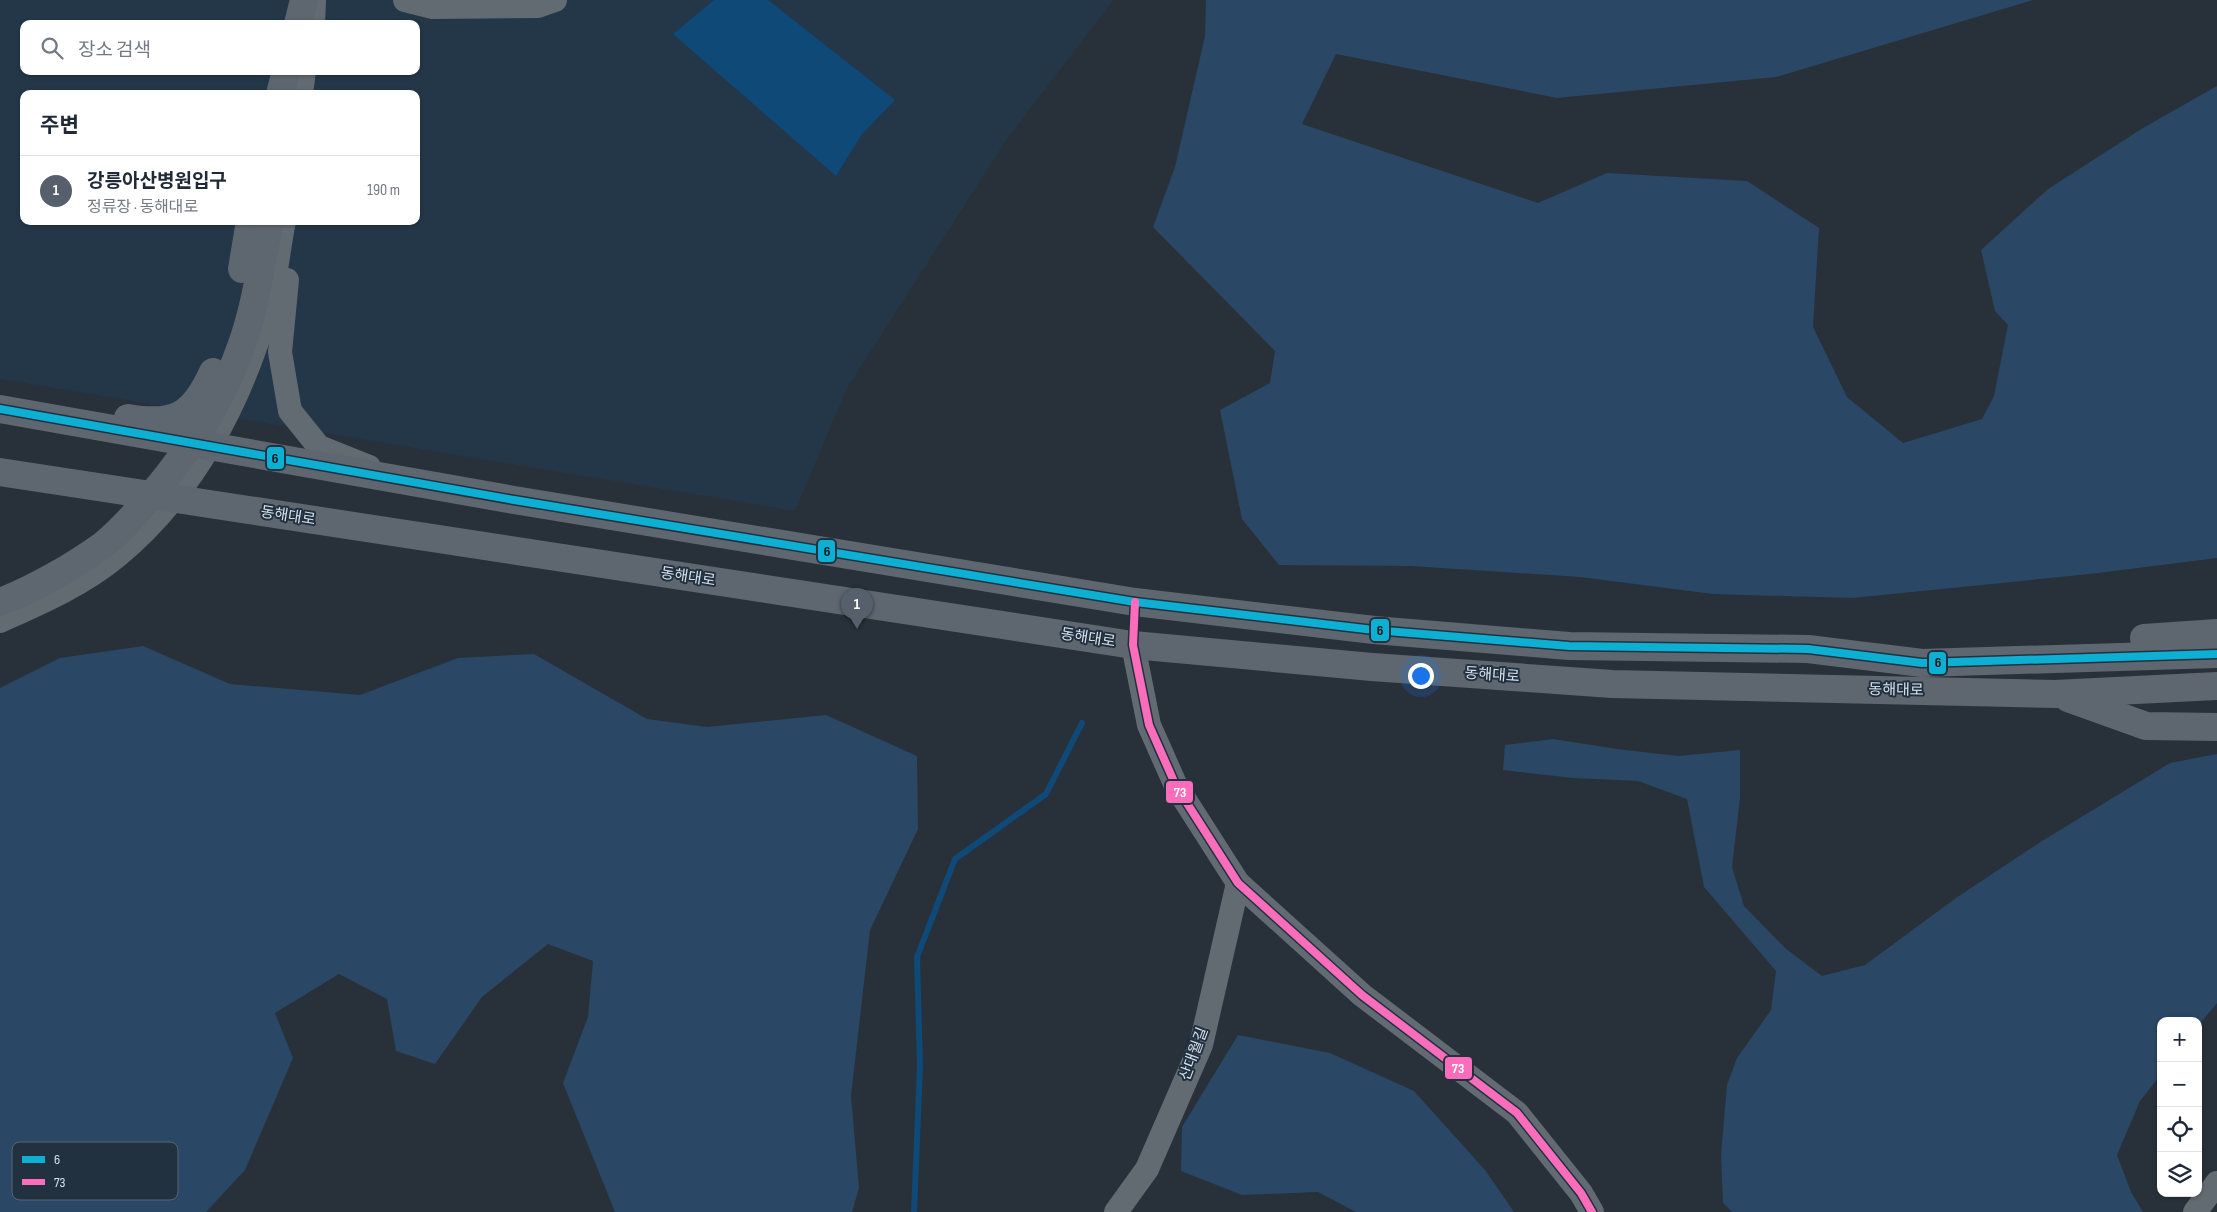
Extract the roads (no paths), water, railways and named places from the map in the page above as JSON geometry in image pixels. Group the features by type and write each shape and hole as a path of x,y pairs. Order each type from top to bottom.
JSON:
{"highway":[{"path":"300,20 304,0"},
{"path":"281,90 285,75"},
{"path":"291,90 292,75"},
{"path":"0,402 148,421 180,417 204,393 232,331 249,225"},
{"path":"0,602 58,572 109,551 231,390 269,225"},
{"name":"동해대로","path":"0,409 514,500 1135,602 1374,630 1570,646 1808,649 1922,663 2217,654"},
{"name":"동해대로","path":"0,472 1133,645 1362,666 1612,684 2055,694 2217,686"},
{"path":"1133,645 1135,602"},
{"path":"1808,649 1989,648 2217,632"},
{"path":"2055,694 2146,726 2217,727"}],"street":[{"path":"312,20 314,0"},
{"path":"405,0 433,7 538,6 555,0"},
{"path":"302,90 303,75"},
{"path":"312,75 312,90"},
{"path":"231,390 268,307 283,225"},
{"path":"296,225 288,268 280,352 290,411 319,447 363,466 514,500"},
{"path":"0,621 56,596 109,551"},
{"path":"1133,645 1148,725 1176,786 1238,883 1362,995 1517,1113 1581,1193 1592,1212"},
{"name":"산대월길","path":"1116,1212 1147,1169 1201,1045 1238,883"},
{"path":"2195,1212 2217,1183"}],"waterway":[{"path":"914,1212 920,1066 917,957 955,859 1046,794 1082,723"}],"place":[{"name":"강릉아산병원입구","path":"857,629"}]}
